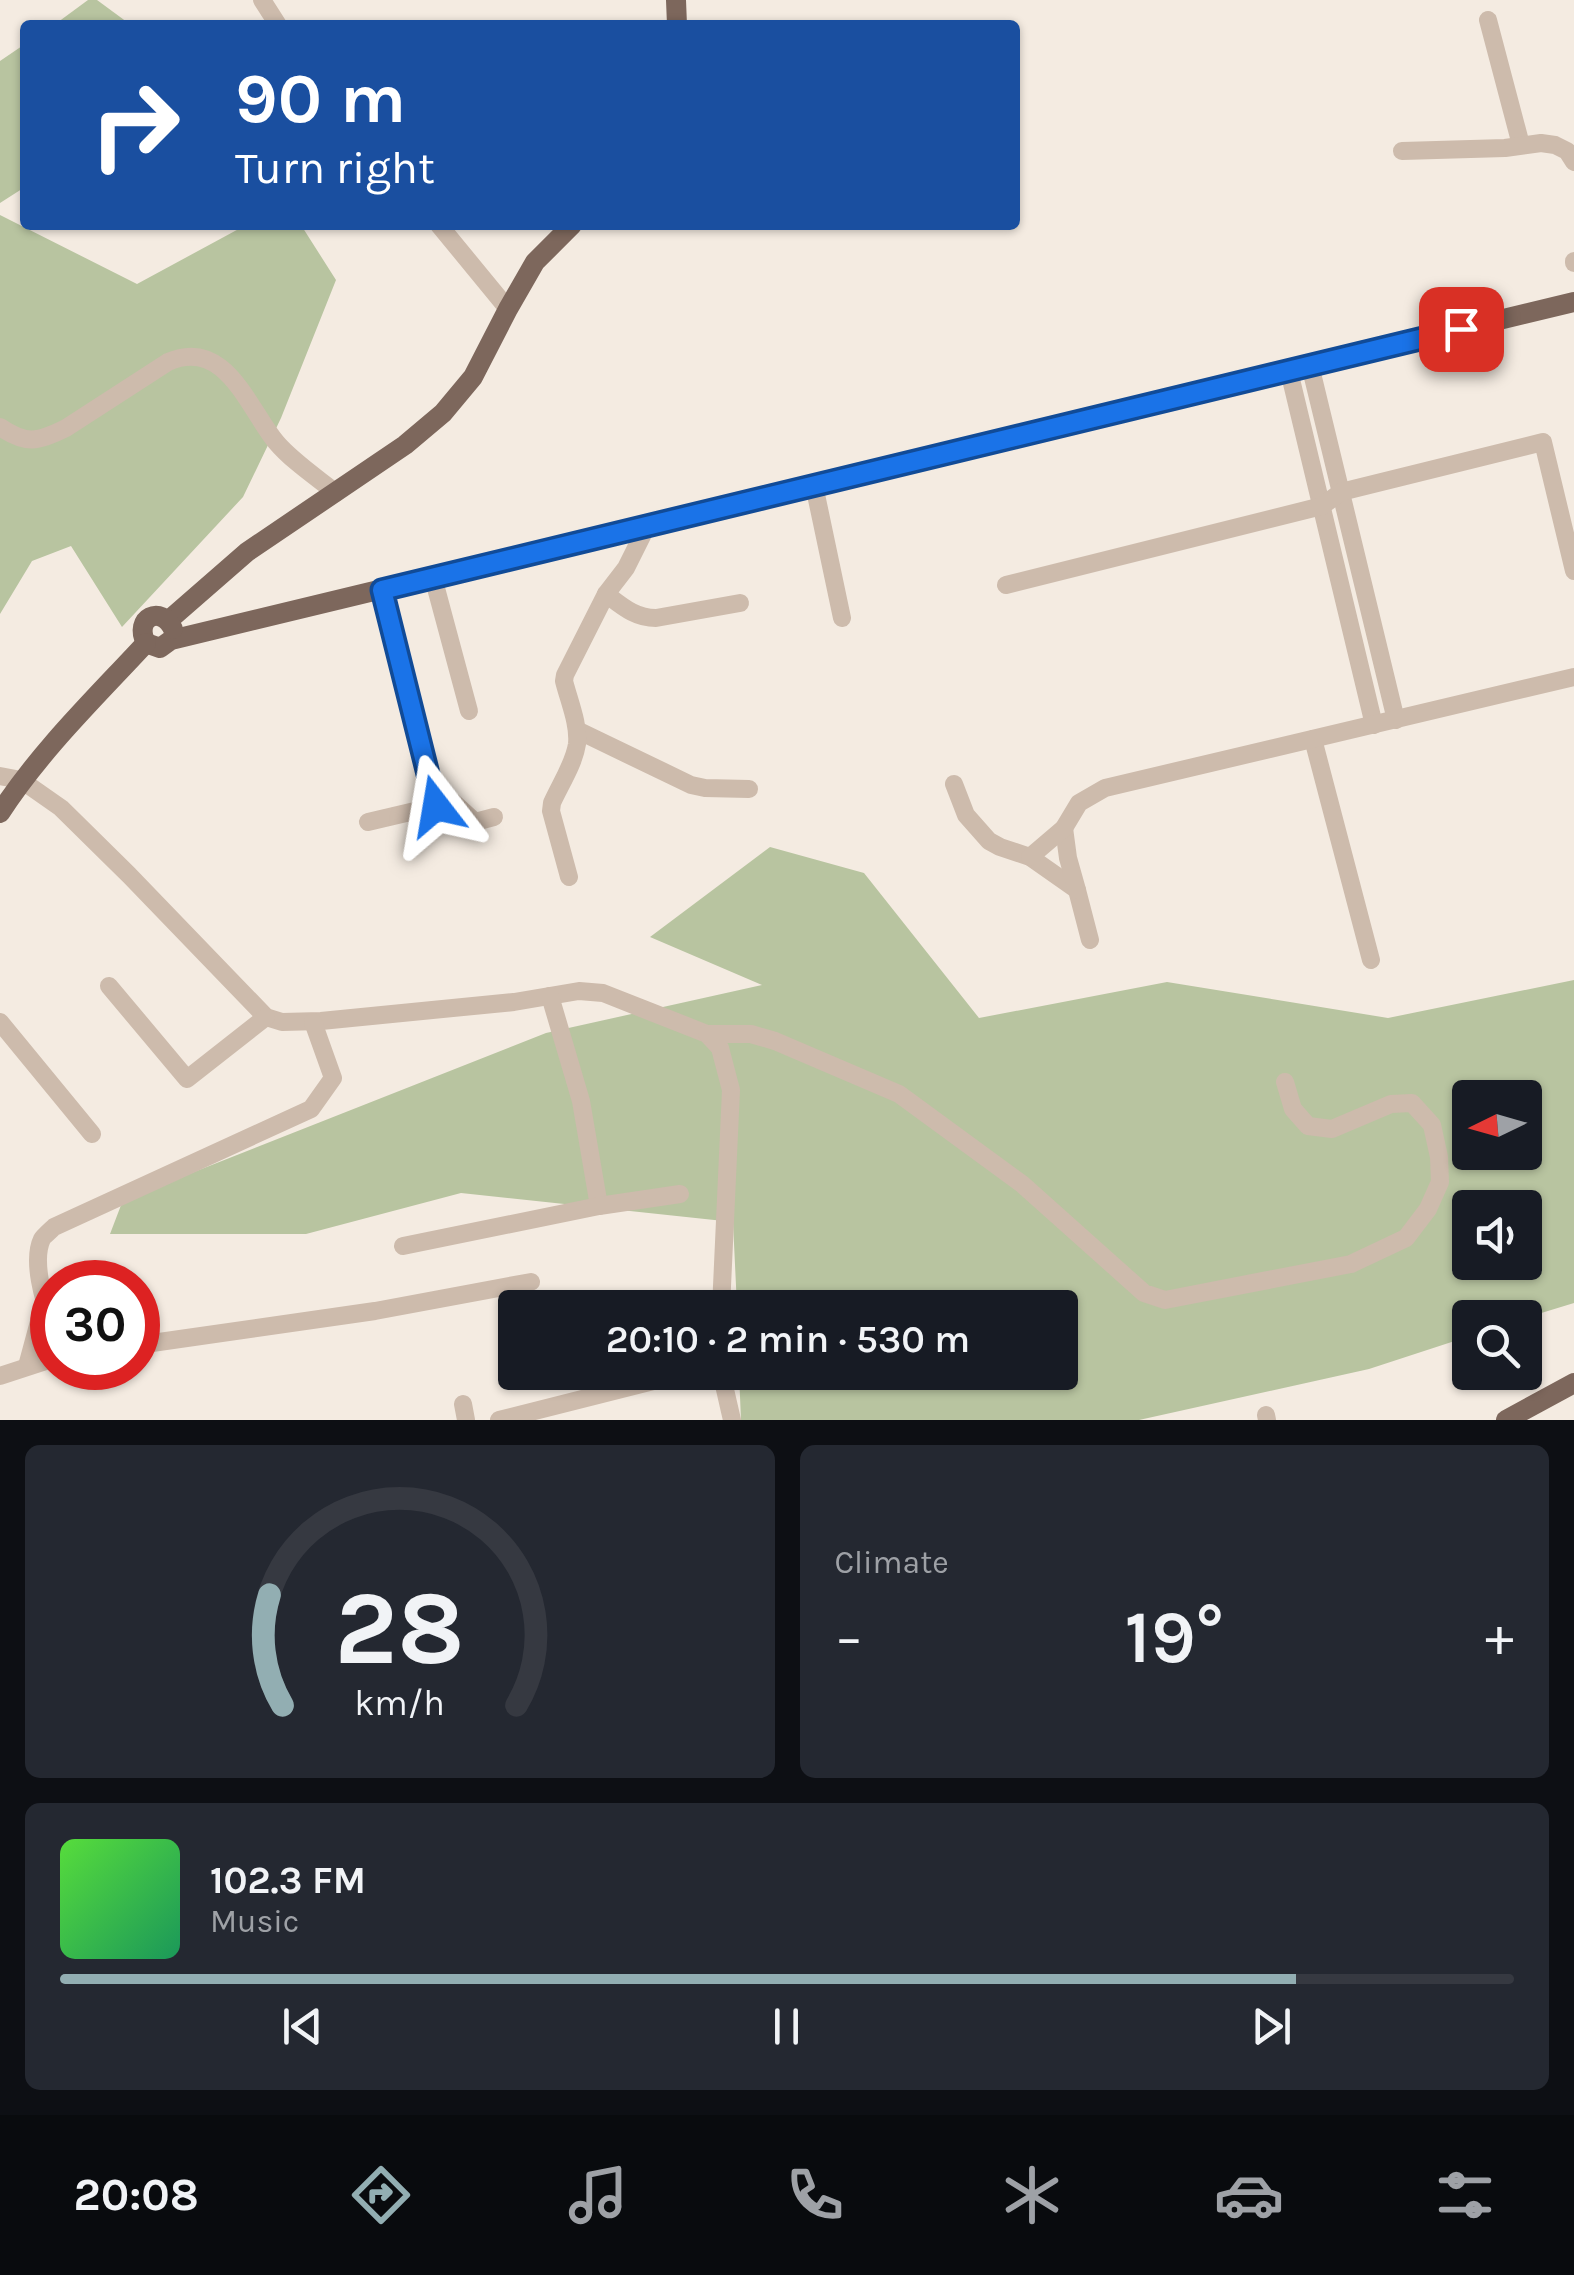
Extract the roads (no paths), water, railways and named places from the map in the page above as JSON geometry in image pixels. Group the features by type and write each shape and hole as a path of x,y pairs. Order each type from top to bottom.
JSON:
{"main road":[{"path":"0,813 11,778 146,644 160,648 170,630 247,552 405,445 444,413 473,377 535,262 567,230"},
{"path":"170,630 382,590 1574,302"},
{"path":"1506,1420 1574,1383"}],"street":[{"path":"1488,20 1522,145"},
{"path":"1402,151 1541,143 1555,144 1574,162"},
{"path":"443,230 508,309"},
{"path":"0,427 14,437 33,441 48,437 168,362 195,355 222,368 277,443 336,493"},
{"path":"1300,368 1341,492 1396,720"},
{"path":"1300,368 1322,506 1374,724"},
{"path":"1006,584 1322,506 1341,492 1543,442 1574,571"},
{"path":"814,485 842,618"},
{"path":"569,877 551,811 574,755 577,730 565,674 647,526"},
{"path":"433,577 469,711"},
{"path":"382,590 436,806"},
{"path":"606,594 644,618 740,603"},
{"path":"1030,857 1064,828 1080,802 1105,788 1574,678"},
{"path":"577,730 691,784 749,789"},
{"path":"1313,739 1370,960"},
{"path":"11,778 75,821 266,1017 282,1022 314,1022 579,992 604,993 706,1034 751,1034 899,1094 1022,1184 1144,1294 1165,1300 1351,1264 1406,1238 1428,1209 1440,1182 1440,1157 1432,1125 1412,1102 1391,1104 1332,1129 1308,1126 1293,1110 1286,1082"},
{"path":"954,784 966,815 977,830 1000,848 1030,857 1077,890"},
{"path":"368,822 454,802 475,822 494,817"},
{"path":"1064,828 1090,940"},
{"path":"109,986 187,1079 266,1017"},
{"path":"550,996 581,1100 599,1206"},
{"path":"0,1022 92,1134"},
{"path":"40,1260 43,1238 54,1227 311,1109 333,1078 314,1022"},
{"path":"706,1034 720,1048 731,1090 722,1290"},
{"path":"403,1246 599,1206 680,1194"},
{"path":"160,1342 374,1311 531,1282"},
{"path":"26,1366 30,1356"},
{"path":"0,1376 30,1365"},
{"path":"499,1420 618,1390"},
{"path":"726,1390 732,1420"}]}
